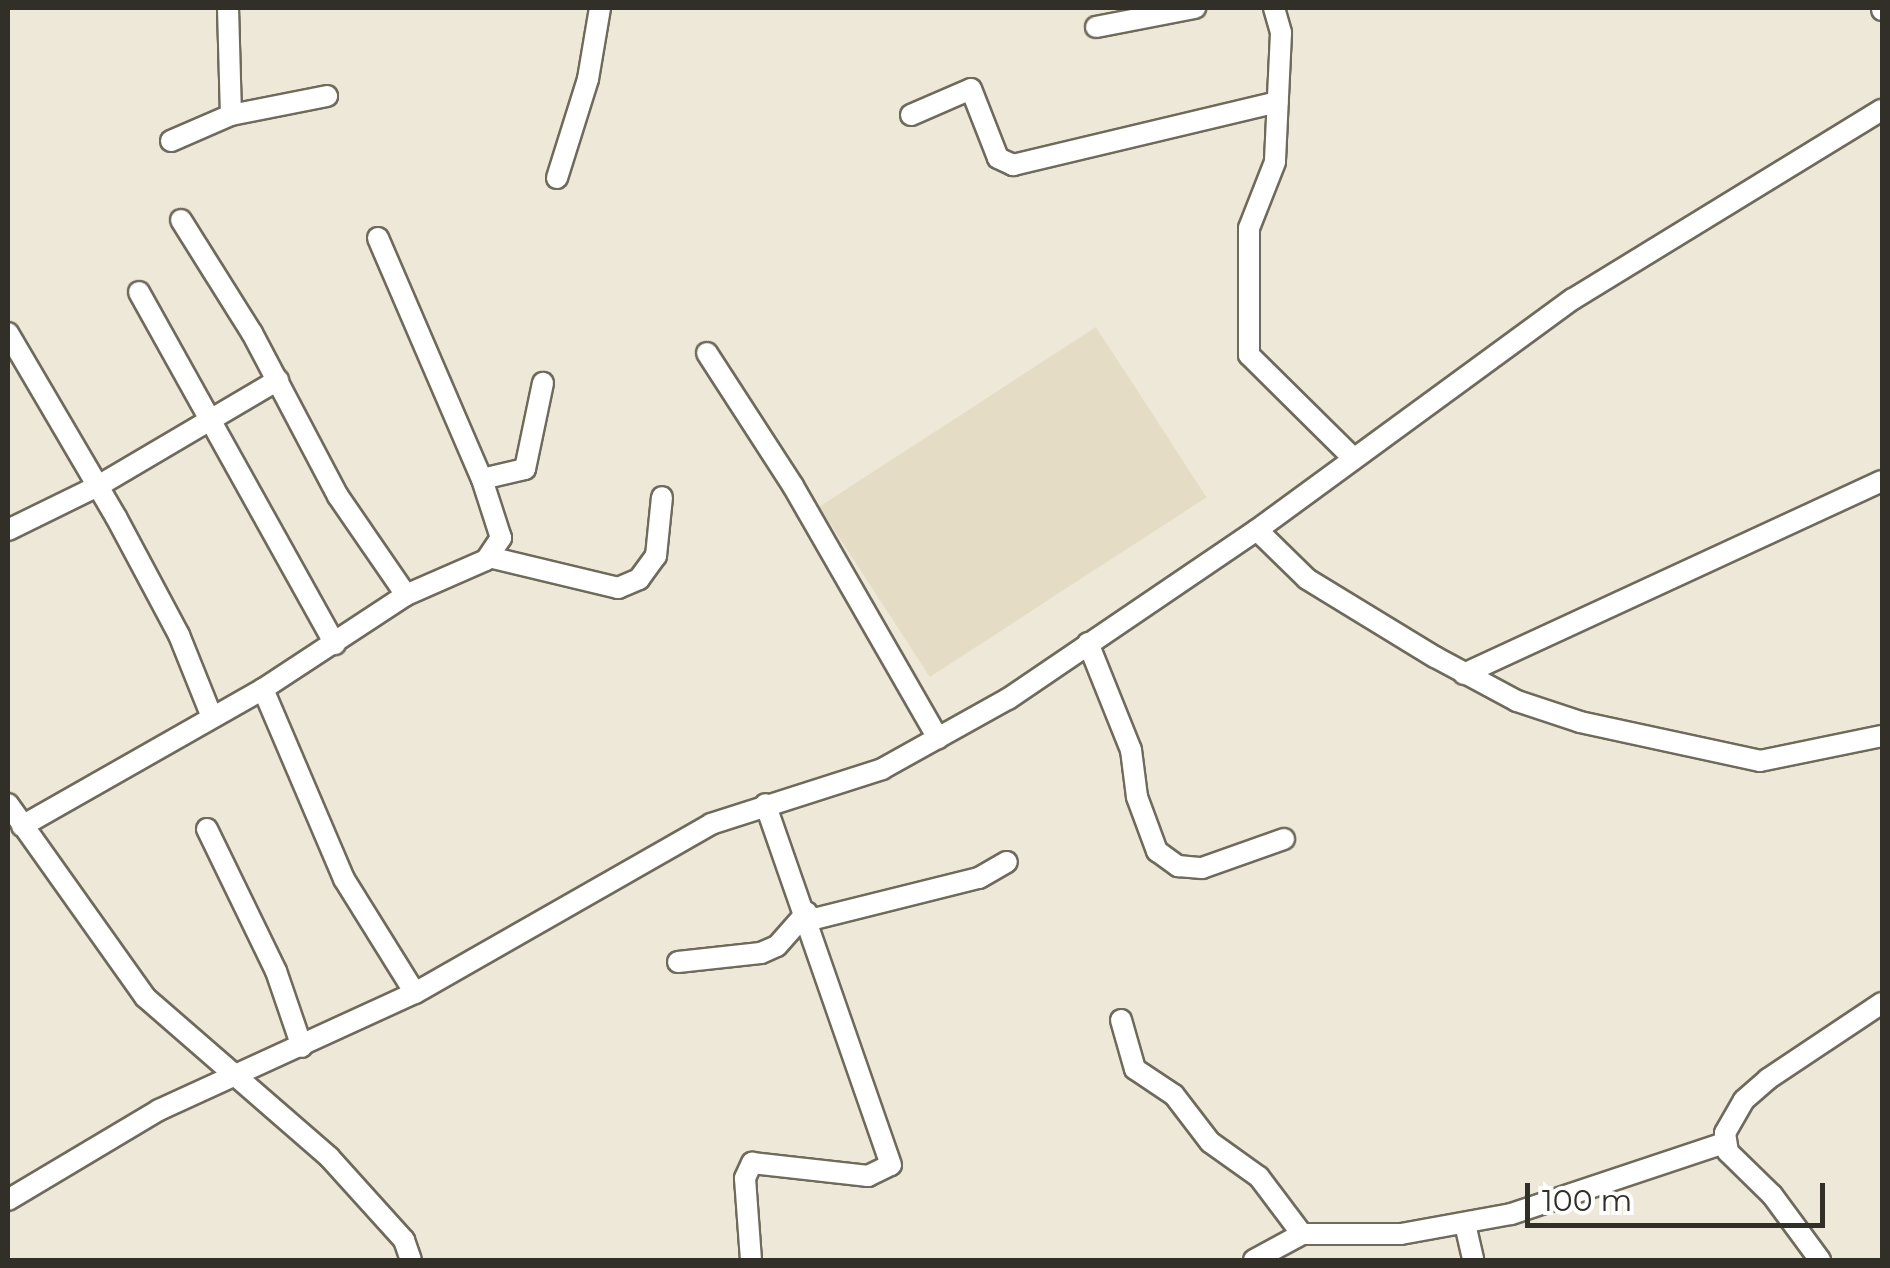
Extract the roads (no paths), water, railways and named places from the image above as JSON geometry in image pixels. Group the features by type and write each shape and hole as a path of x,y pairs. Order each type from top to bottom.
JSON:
{"street":[{"path":"228,8 231,114"},
{"path":"557,178 588,78 600,8"},
{"path":"1096,27 1195,8"},
{"path":"1274,8 1281,33 1278,102 1272,177 1250,228 1249,355 1353,458"},
{"path":"911,115 961,88 971,90 998,158 1013,164 1278,102"},
{"path":"171,141 231,114 328,96"},
{"path":"8,1200 159,1110 244,1077 416,993 711,824 882,769 938,738 1257,530 1573,299 1882,110"},
{"path":"182,220 278,380 338,496 406,595"},
{"path":"22,826 263,690 406,595 489,557 501,538 482,479 378,238"},
{"path":"139,292 335,644"},
{"path":"8,334 98,486 179,635 212,717"},
{"path":"707,353 793,486 938,738"},
{"path":"8,530 98,486 208,416 278,380"},
{"path":"482,479 525,469 543,383"},
{"path":"1464,674 1882,481"},
{"path":"489,557 618,588 639,579 656,556 662,497"},
{"path":"1257,530 1307,580 1464,674 1580,722 1724,756 1782,760 1882,736"},
{"path":"1088,643 1131,750 1137,797 1157,852 1178,866 1202,868 1284,839"},
{"path":"263,690 344,879 416,993"},
{"path":"8,804 145,997 177,1030 244,1077 329,1157 404,1240 411,1260"},
{"path":"751,1260 745,1178 752,1162 868,1176 891,1165 808,916 765,804"},
{"path":"207,829 276,970 302,1047"},
{"path":"678,962 761,952 777,946 808,916 980,878 1008,862"},
{"path":"1820,1260 1725,1143 1728,1121 1756,1089 1882,1003"},
{"path":"1122,1020 1136,1068 1174,1095 1210,1142 1259,1177 1302,1234"},
{"path":"1254,1260 1302,1234 1352,1239 1465,1224 1725,1143"},
{"path":"1465,1224 1472,1260"}]}
